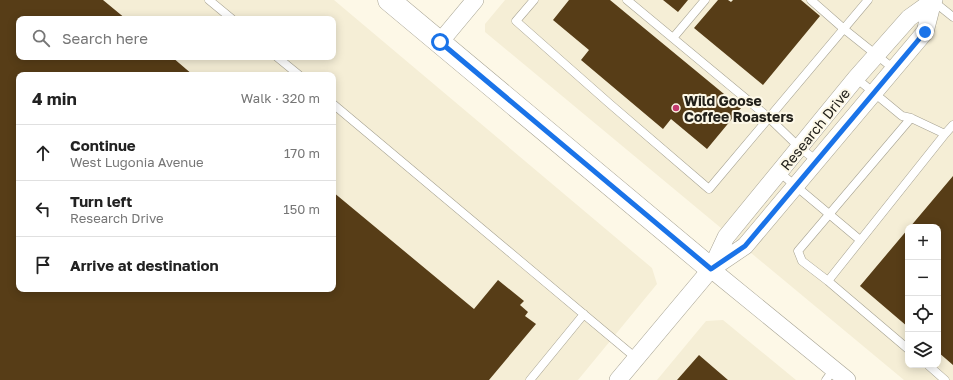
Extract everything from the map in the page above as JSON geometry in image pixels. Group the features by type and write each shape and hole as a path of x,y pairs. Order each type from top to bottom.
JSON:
{"street":[{"path":"389,0 711,269 830,375 847,380"},
{"path":"440,42 475,0"},
{"name":"Research Drive","path":"618,380 711,269 726,237 856,78 909,18 934,0"},
{"name":"Research Drive","path":"711,269 745,246 925,32 934,0"}],"lane":[{"path":"209,0 228,16"},
{"path":"534,0 516,21 709,189 768,117 868,0"},
{"path":"627,0 768,117 799,147 817,161"},
{"path":"673,38 705,0"},
{"path":"811,0 844,29 894,69"},
{"path":"934,0 953,17"},
{"path":"280,60 294,72"},
{"path":"856,78 902,116 911,118 945,134"},
{"path":"336,107 636,358"},
{"path":"905,346 828,281 802,261 798,251 911,118"},
{"path":"828,281 953,125"},
{"path":"779,172 860,240"},
{"path":"530,380 584,314"},
{"path":"931,368 945,380"}],"shaded area":[{"path":"0,0 334,0 652,268 657,284 578,380 0,380"},
{"path":"505,0 953,0 953,380 904,380 485,32 485,24"},
{"path":"723,320 796,380 657,380 706,321"}],"building":[{"path":"0,0 103,0 122,16 16,16 16,60 176,60 190,72 16,72 16,292 336,292 336,194 474,309 498,280 524,301 520,305 528,312 525,316 536,324 489,380 0,380"},
{"path":"569,0 610,0 741,108 707,149 671,119 663,129 581,60 589,50 553,20"},
{"path":"663,0 688,0 678,12"},
{"path":"718,0 728,0 731,2 733,0 801,0 820,16 763,85 694,28"},
{"path":"953,176 953,365 941,355 941,224 913,224"},
{"path":"905,233 905,324 860,286"},
{"path":"699,355 728,380 677,380"}],"place":[{"name":"Wild Goose Coffee Roasters","path":"676,108"}],"route":[{"path":"440,42 711,269 745,246 925,32"}]}
